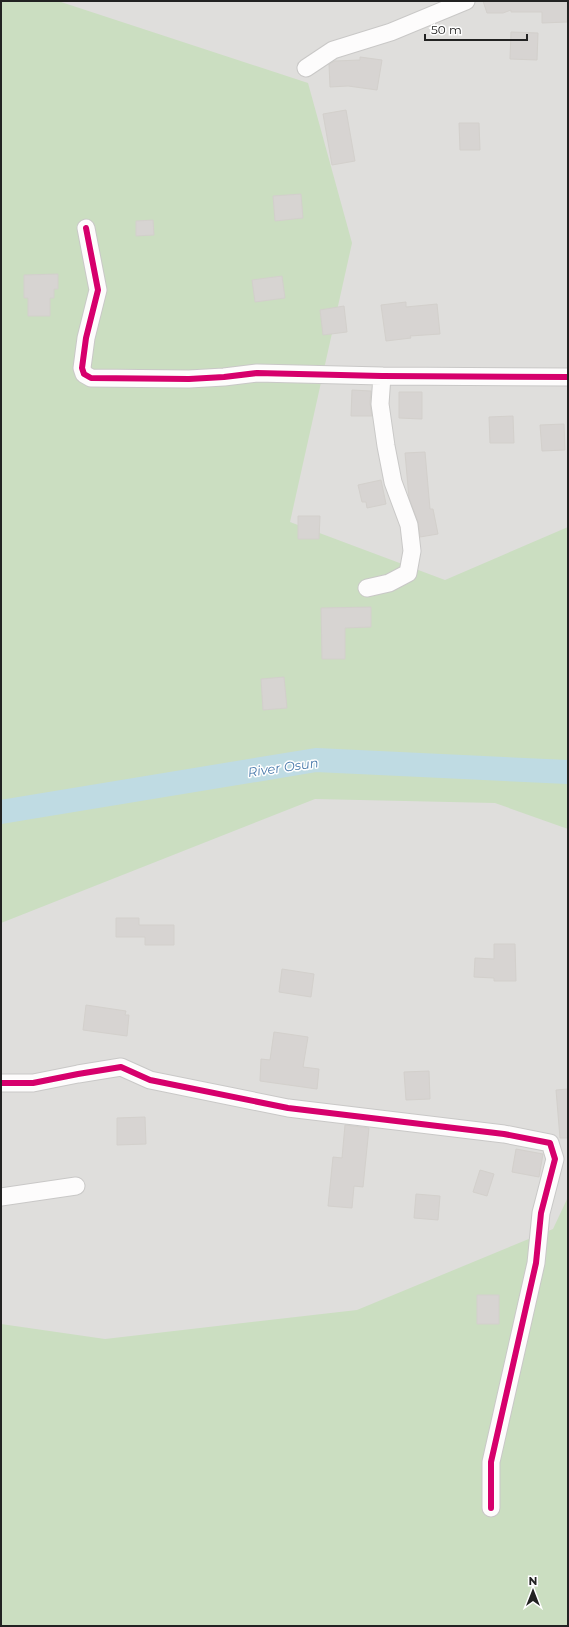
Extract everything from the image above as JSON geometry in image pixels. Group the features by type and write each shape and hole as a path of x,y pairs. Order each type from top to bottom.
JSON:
{"street":[{"path":"306,68 333,50 391,32 466,1"},
{"path":"86,228 98,290 86,338 82,368 84,374 91,378 128,379 224,377 257,373 382,376 568,376"},
{"path":"367,588 389,583 408,573 412,550 409,525 393,482 386,446 380,404 382,376"},
{"path":"1,1083 32,1083 121,1067 150,1080 288,1108 504,1134 550,1143 555,1159 541,1213 536,1263 492,1462 492,1508"},
{"path":"1,1197 76,1186"}],"shaded area":[{"path":"1,1 568,1 568,1626 1,1626"}],"green space":[{"path":"1,1 58,1 308,83 352,243 290,522 445,580 568,527 568,829 495,803 315,799 1,923"},
{"path":"568,1197 568,1626 1,1626 1,1324 105,1339 357,1310 553,1229"}],"building":[{"path":"483,1 567,1 567,22 542,23 542,12 511,12 511,10 503,13 487,13"},
{"path":"511,32 538,33 537,60 510,59"},
{"path":"360,57 382,60 377,90 348,86 330,87 329,64 335,61 360,60"},
{"path":"346,110 355,161 332,165 323,114"},
{"path":"459,123 479,123 480,150 460,150"},
{"path":"301,194 303,218 275,221 273,196"},
{"path":"153,220 154,235 136,236 136,221"},
{"path":"58,274 58,289 54,289 54,298 50,298 50,316 28,316 28,298 24,298 24,275"},
{"path":"282,276 285,298 255,302 252,280"},
{"path":"406,302 406,307 437,304 440,334 410,336 411,338 386,341 381,305"},
{"path":"344,306 347,332 323,335 320,310"},
{"path":"352,390 371,391 370,403 372,416 351,416"},
{"path":"399,392 422,392 422,419 399,418"},
{"path":"513,416 514,443 490,443 489,417"},
{"path":"564,424 565,450 542,451 540,425"},
{"path":"425,452 430,509 433,509 438,534 420,537 418,522 409,498 405,453"},
{"path":"381,480 386,504 367,508 366,502 362,502 358,485"},
{"path":"298,516 320,516 319,539 298,539"},
{"path":"371,607 371,627 345,628 345,659 322,659 321,608"},
{"path":"284,677 287,708 263,710 261,679"},
{"path":"116,918 139,918 139,925 174,925 174,945 145,945 145,937 116,937"},
{"path":"494,944 515,944 516,981 494,981 494,978 474,977 475,958 494,959"},
{"path":"282,969 314,974 311,997 279,992"},
{"path":"86,1005 126,1011 125,1015 129,1015 127,1036 83,1030"},
{"path":"274,1032 308,1037 303,1067 319,1069 317,1089 260,1081 261,1059 270,1060"},
{"path":"429,1071 430,1099 406,1100 404,1072"},
{"path":"568,1089 568,1138 560,1138 556,1090"},
{"path":"145,1117 146,1144 117,1145 117,1118"},
{"path":"345,1125 369,1128 363,1187 354,1186 352,1208 328,1206 333,1157 342,1158"},
{"path":"516,1149 543,1154 539,1177 512,1172"},
{"path":"480,1170 494,1174 487,1196 473,1192"},
{"path":"416,1194 440,1196 438,1220 414,1218"},
{"path":"477,1295 499,1295 499,1324 477,1324"}],"waterway":[{"name":"River Osun","path":"1,812 316,760 568,772"}],"cycle path":[{"path":"86,228 98,290 86,338 82,368 84,374 91,378 189,379 257,373 382,376 568,377"},
{"path":"1,1083 33,1083 121,1067 150,1080 288,1108 504,1134 550,1143 555,1159 541,1213 536,1263 491,1462 491,1508"}]}
